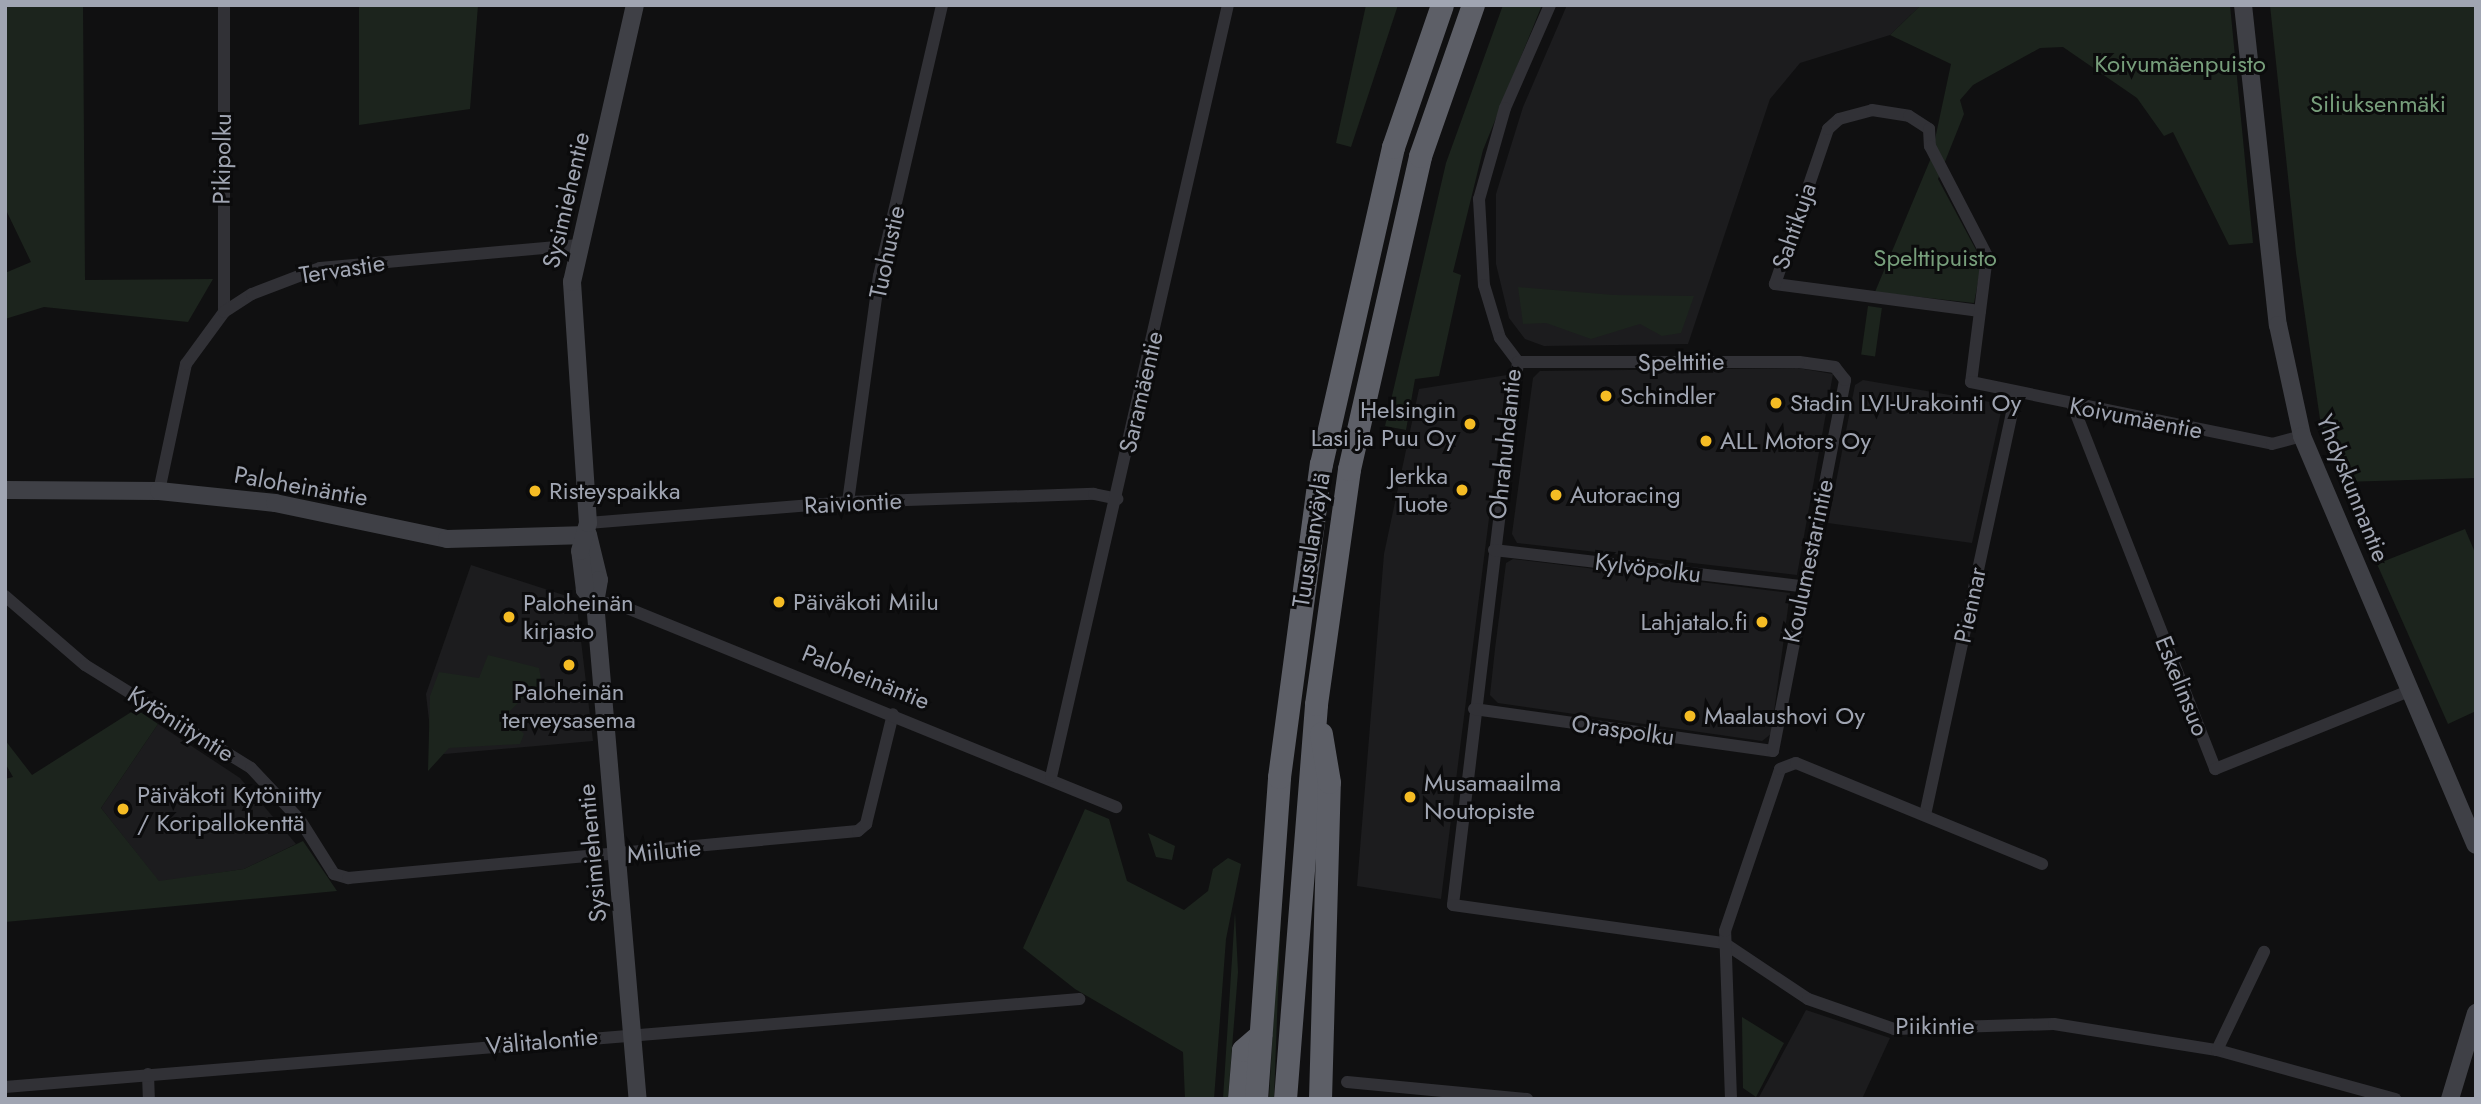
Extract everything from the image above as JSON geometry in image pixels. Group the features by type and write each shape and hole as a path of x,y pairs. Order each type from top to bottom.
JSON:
{"highway":[{"name":"Tuusulanväylä","path":"1256,1099 1279,776 1321,464 1393,147 1442,5"},
{"name":"Tuusulanväylä","path":"1285,1099 1315,704 1373,349 1420,156 1463,29 1475,5"},
{"path":"1315,704 1329,782 1320,1099"},
{"path":"1239,1099 1243,1050 1261,1035"}],"street":[{"name":"Pikipolku","path":"224,5 224,312"},
{"name":"Sysimiehentie","path":"635,5 579,245 572,296 588,529 599,580 595,602 616,856 636,1032 638,1099"},
{"name":"Tuohustie","path":"848,502 879,276 942,5"},
{"name":"Saramäentie","path":"1051,777 1117,499 1228,5"},
{"name":"Ohrahuhdantie","path":"1450,900 1518,362 1500,338 1484,285 1479,199 1505,108 1550,5"},
{"name":"Yhdyskunnantie","path":"2243,5 2278,324 2302,436 2476,845"},
{"name":"Sahtikuja","path":"1872,110 1921,120 1946,179 1987,256 1980,311 1774,284 1828,129 1839,119 1872,110"},
{"name":"Tervastie","path":"159,491 179,381 224,312 282,279 320,268 579,245"},
{"name":"Koivumäentie","path":"1980,311 1971,382 2015,395 2272,444 2302,436"},
{"name":"Spelttitie","path":"1518,362 1799,362 1842,372"},
{"name":"Koulumestarintie","path":"1773,751 1842,372"},
{"name":"Piennar","path":"1925,815 2015,395"},
{"name":"Eskelinsuo","path":"2073,406 2215,769 2412,690"},
{"name":"Paloheinäntie","path":"5,490 159,491 275,503 447,538 588,529"},
{"name":"Raiviontie","path":"588,529 848,502 1094,494 1117,499"},
{"name":"Kylvöpolku","path":"1494,550 1802,586"},
{"name":"Kytöniityntie","path":"5,596 85,666 251,768 300,820 334,874"},
{"name":"Paloheinäntie","path":"595,602 617,604 1051,777 1116,807"},
{"name":"Oraspolku","path":"1474,709 1773,751"},
{"name":"Miilutie","path":"334,874 616,856 858,831 866,824 893,714"},
{"path":"1731,1099 1724,943 1780,769 1796,763 2042,864"},
{"name":"Piikintie","path":"1450,900 1464,908 1724,943 1808,999 1894,1029 2054,1024 2217,1049 2395,1099"},
{"path":"2217,1049 2264,952"},
{"name":"Välitalontie","path":"5,1087 636,1032 1079,999"},
{"path":"2450,1099 2476,1013"},
{"path":"148,1074 149,1099"},
{"path":"1347,1082 1527,1099"}],"shaded area":[{"path":"1567,5 1921,5 1890,35 1800,63 1770,99 1688,344 1544,346 1525,339 1509,318 1496,264 1496,194 1523,107"},
{"path":"1798,368 1833,374 1797,575 1517,543 1512,534 1533,378 1540,371"},
{"path":"1507,375 1441,899 1357,886 1384,554 1419,389"},
{"path":"1863,380 1996,403 2001,412 1972,543 1828,523 1855,385"},
{"path":"1513,559 1790,593 1771,734 1762,741 1498,703 1490,695 1506,563"},
{"path":"471,565 576,599 593,741 433,755 426,694"},
{"path":"158,724 240,778 296,844 244,869 159,882 101,808"},
{"path":"1806,1010 1890,1038 1862,1099 1758,1099"}],"green space":[{"path":"5,5 83,5 85,280 213,279 188,322 44,307 5,319 5,273 31,262 5,208"},
{"path":"359,5 478,5 470,109 359,125"},
{"path":"1366,5 1398,5 1351,147 1336,143"},
{"path":"1503,5 1542,5 1483,150 1453,272 1461,275 1439,376 1415,379 1406,430 1385,426 1446,163"},
{"name":"Koivumäenpuisto","path":"1921,5 2230,5 2253,243 2229,245 2173,132 2164,136 2137,98 2063,47 2040,48 1973,85 1960,100 1964,114 1938,179 1982,261 1974,303 1875,292 1931,158 1951,64 1890,35"},
{"name":"Siliuksenmäki","path":"2270,5 2476,5 2476,478 2342,482 2335,468 2320,419 2296,253"},
{"path":"1518,287 1614,295 1694,296 1681,333 1662,336 1640,324 1591,339 1546,323 1523,324"},
{"path":"1868,306 1882,308 1875,356 1861,355"},
{"path":"2465,529 2476,555 2476,711 2448,724 2377,564"},
{"path":"488,655 539,668 545,702 523,698 510,711 508,718 524,734 520,744 449,748 428,771 430,696 439,672 479,678"},
{"path":"136,709 158,724 101,808 159,881 244,869 303,841 337,891 5,922 5,779 13,777 5,763 5,740 32,775"},
{"path":"1085,809 1109,819 1127,881 1184,910 1208,891 1213,869 1228,858 1241,864 1226,939 1214,1099 1185,1099 1183,1052 1075,989 1023,948"},
{"path":"1148,833 1175,846 1172,860 1156,857"},
{"path":"1282,883 1274,1099 1269,1099 1276,972"},
{"path":"1235,912 1238,972 1228,1099 1223,1099"},
{"path":"1742,1017 1784,1043 1756,1097 1743,1088"}],"place":[{"name":"Schindler","path":"1606,396"},
{"name":"Stadin LVI-Urakointi Oy","path":"1776,403"},
{"name":"Helsingin Lasi ja Puu Oy","path":"1470,424"},
{"name":"ALL Motors Oy","path":"1706,441"},
{"name":"Jerkka Tuote","path":"1462,490"},
{"name":"Risteyspaikka","path":"535,491"},
{"name":"Autoracing","path":"1556,495"},
{"name":"Päiväkoti Miilu","path":"779,602"},
{"name":"Paloheinän kirjasto","path":"509,617"},
{"name":"Lahjatalo.fi","path":"1762,622"},
{"name":"Paloheinän terveysasema","path":"569,665"},
{"name":"Maalaushovi Oy","path":"1690,716"},
{"name":"Musamaailma Noutopiste","path":"1410,797"},
{"name":"Päiväkoti Kytöniitty / Koripallokenttä","path":"123,809"}],"park label":[{"name":"Spelttipuisto","path":"1935,258"}]}
